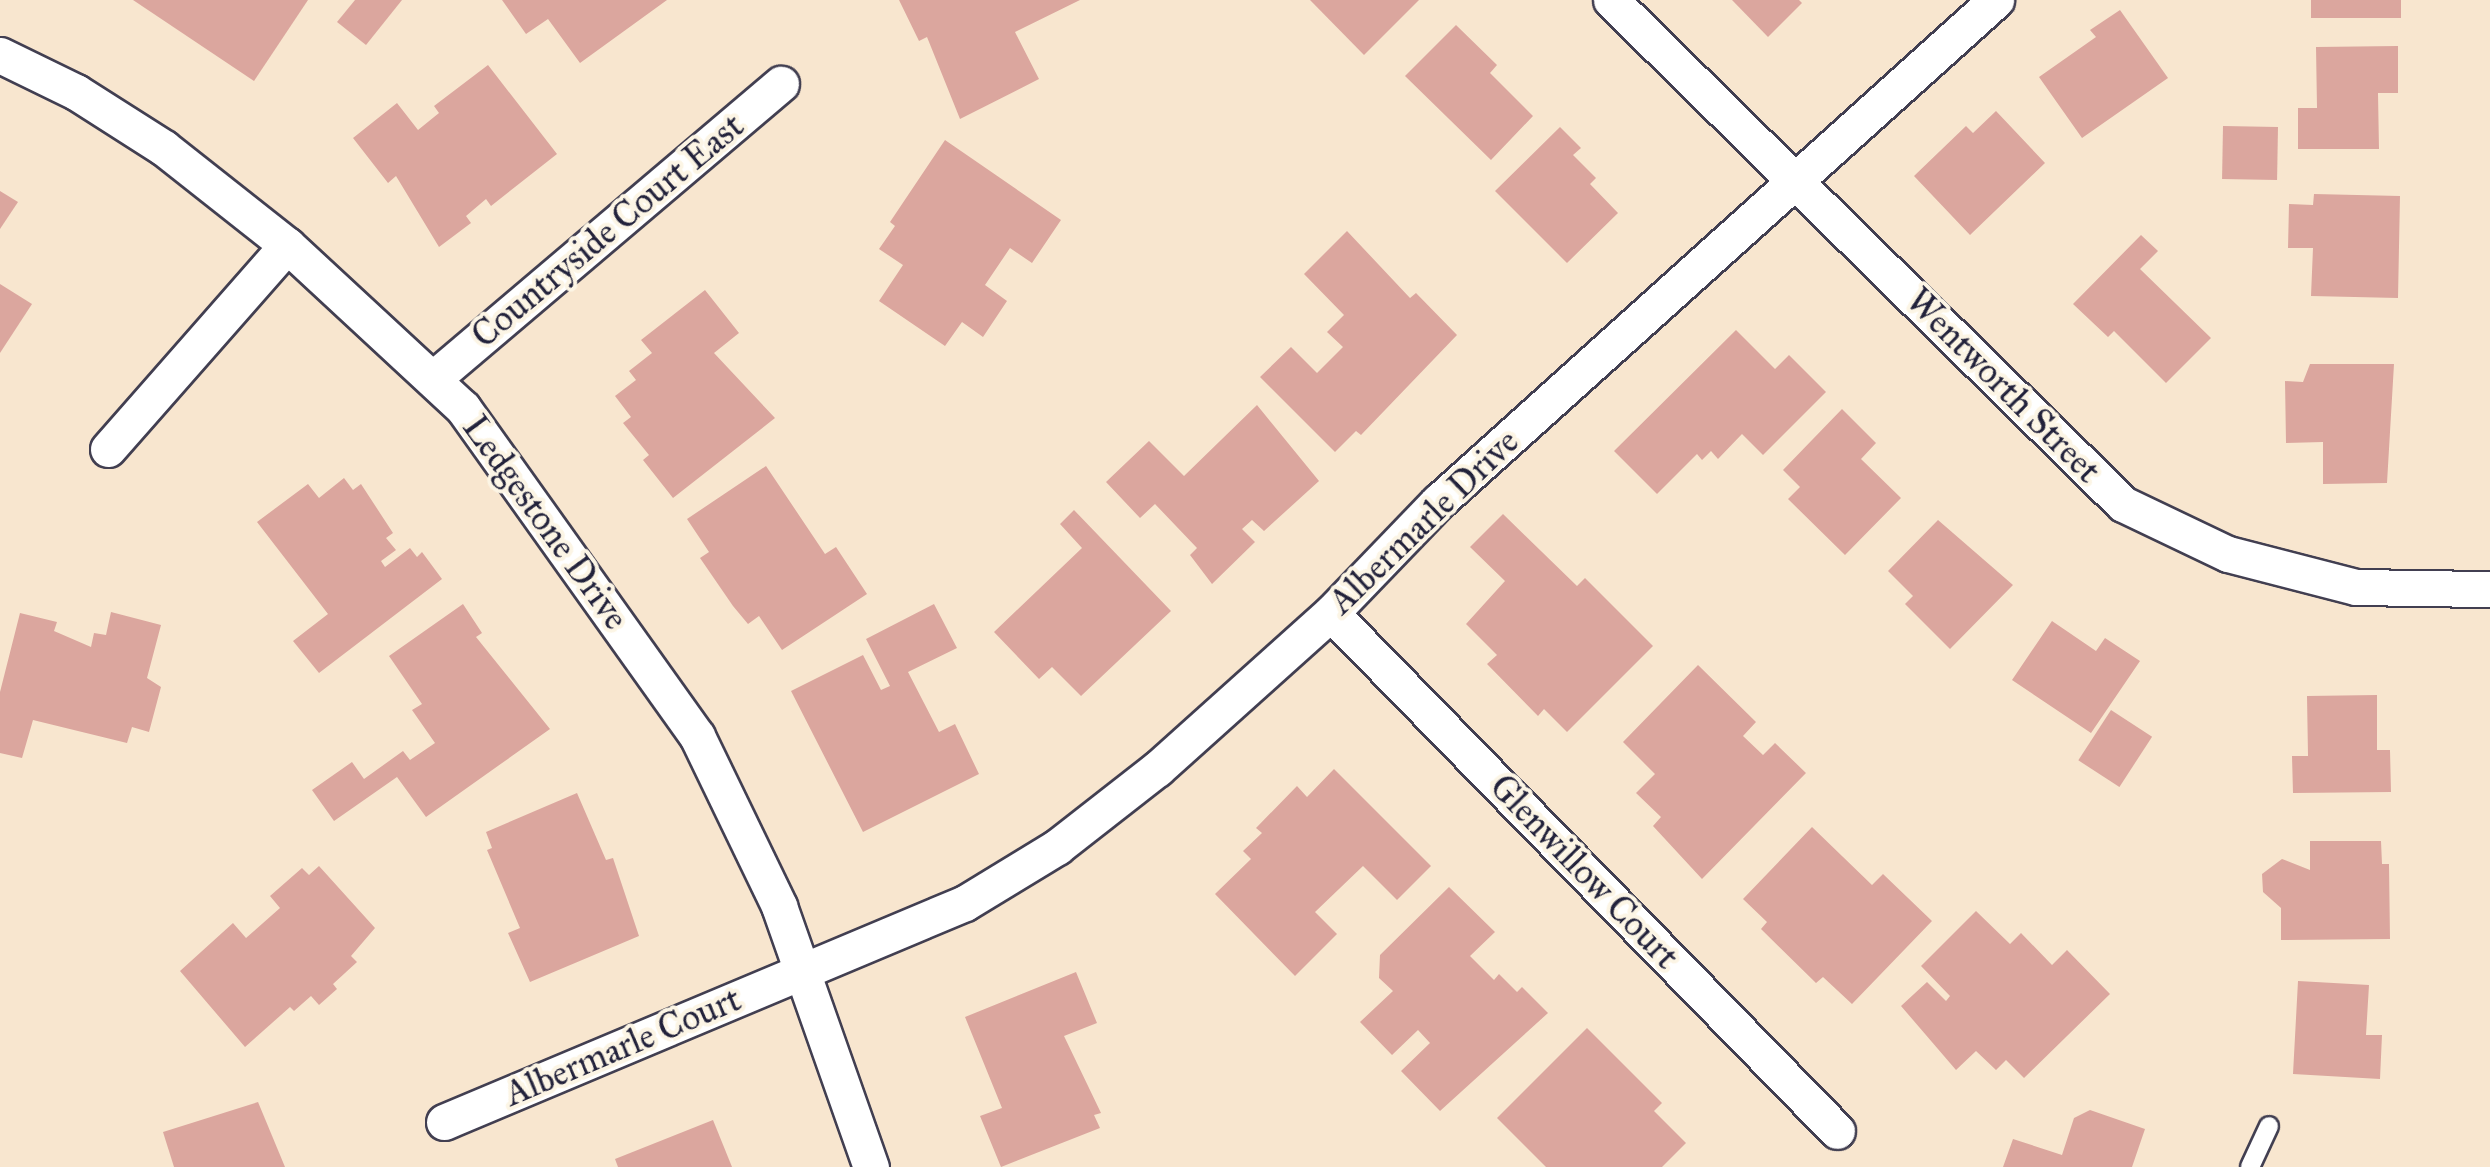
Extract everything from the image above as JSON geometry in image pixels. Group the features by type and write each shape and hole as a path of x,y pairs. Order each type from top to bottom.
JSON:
{"street":[{"name":"Wentworth Street","path":"1610,0 2123,504 2228,554 2356,587 2490,590"},
{"name":"Albermarle Drive","path":"802,971 965,903 1057,847 1157,770 1331,613 1438,502 1996,0"},
{"name":"Ledgestone Drive","path":"0,55 76,92 164,148 286,245 463,408 697,736 779,906 872,1167"},
{"name":"Countryside Court East","path":"434,378 782,84"},
{"path":"108,449 286,245"},
{"name":"Glenwillow Court","path":"1331,613 1837,1131"},
{"name":"Albermarle Court","path":"444,1122 802,971"}],"lane":[{"path":"2250,1167 2270,1126"}],"building":[{"path":"133,0 308,0 254,81"},
{"path":"355,0 402,0 366,45 337,22"},
{"path":"502,0 667,0 580,63 548,19 526,34"},
{"path":"899,0 1080,0 1015,32 1039,79 960,119 927,37 919,41"},
{"path":"1310,0 1419,0 1364,55"},
{"path":"1732,0 1799,0 1802,3 1768,37"},
{"path":"2311,0 2401,0 2401,18 2311,18"},
{"path":"2120,10 2168,78 2082,138 2039,77 2096,37 2090,30"},
{"path":"1456,25 1497,65 1490,73 1533,116 1491,160 1405,76"},
{"path":"2398,46 2398,93 2378,93 2379,149 2298,149 2298,108 2317,108 2316,47"},
{"path":"488,65 557,154 491,206 486,199 466,216 471,223 439,247 396,176 388,183 353,138 397,103 418,130 439,113 434,106"},
{"path":"1996,111 2045,163 1970,235 1914,176 1966,126 1973,133"},
{"path":"2223,126 2278,127 2277,180 2222,179"},
{"path":"1560,127 1581,148 1573,155 1596,178 1590,184 1618,213 1567,263 1495,191"},
{"path":"945,140 1061,220 1032,263 1010,248 985,285 1007,301 983,337 962,322 945,346 879,301 903,265 879,249 895,226 890,222"},
{"path":"0,191 18,202 0,229"},
{"path":"2314,194 2400,196 2398,298 2311,296 2313,248 2288,248 2289,204 2313,205"},
{"path":"1347,231 1410,298 1416,293 1457,335 1361,435 1356,431 1335,452 1260,377 1291,347 1317,373 1343,347 1327,332 1344,315 1304,274"},
{"path":"2141,235 2158,251 2140,269 2211,338 2166,383 2114,331 2108,337 2073,304"},
{"path":"0,284 32,304 0,353"},
{"path":"705,290 739,333 714,353 775,418 673,498 643,460 649,455 623,423 631,417 615,396 636,380 629,371 652,353 641,340"},
{"path":"1736,330 1775,369 1789,355 1826,392 1763,455 1742,434 1718,459 1711,451 1702,460 1697,454 1657,494 1614,451"},
{"path":"2310,364 2394,364 2387,483 2323,484 2323,442 2286,443 2285,381 2303,382"},
{"path":"1257,405 1319,481 1264,531 1252,520 1242,529 1255,542 1212,584 1190,555 1197,548 1155,504 1140,518 1106,482 1149,441 1184,476"},
{"path":"1842,409 1876,443 1861,459 1901,498 1845,555 1788,499 1800,487 1783,470"},
{"path":"766,466 825,554 836,547 867,594 782,650 759,616 748,624 733,606 700,558 709,552 687,519"},
{"path":"344,478 353,490 361,484 393,533 386,538 396,550 381,561 385,567 410,548 417,557 422,552 442,579 319,673 293,641 328,614 257,522 308,484 319,498"},
{"path":"1074,510 1171,611 1081,696 1052,667 1039,679 994,632 1082,548 1060,524"},
{"path":"1503,514 1577,586 1585,578 1653,646 1567,732 1544,709 1538,716 1487,664 1497,655 1466,624 1505,581 1470,547"},
{"path":"1938,520 2013,585 1950,649 1905,604 1913,596 1888,571"},
{"path":"463,604 482,633 476,637 550,729 426,817 397,777 334,821 312,790 352,762 364,779 403,751 410,760 435,743 412,710 422,704 389,656"},
{"path":"934,604 957,648 908,672 939,732 955,724 979,774 863,832 791,691 863,655 881,690 890,686 866,639"},
{"path":"111,612 161,625 147,678 161,687 149,732 132,727 127,743 33,720 22,758 0,753 0,692 20,613 57,622 54,631 91,647 94,633 106,635"},
{"path":"2052,621 2096,651 2105,638 2140,661 2091,733 2012,680"},
{"path":"1698,665 1756,722 1743,736 1763,755 1775,743 1806,773 1702,879 1653,826 1661,817 1636,793 1655,774 1623,742"},
{"path":"2377,695 2377,750 2390,750 2391,792 2293,793 2292,756 2308,756 2307,696"},
{"path":"2111,710 2152,737 2119,787 2078,760"},
{"path":"1334,769 1431,866 1397,900 1363,866 1315,912 1337,934 1295,976 1215,894 1251,859 1243,851 1262,833 1256,828 1297,786 1307,797"},
{"path":"577,793 606,860 613,858 639,936 530,982 508,933 520,928 487,850 492,848 486,832"},
{"path":"1812,827 1872,885 1883,874 1932,921 1852,1004 1823,977 1816,983 1761,929 1767,922 1743,899"},
{"path":"2310,841 2381,841 2382,864 2389,864 2390,939 2281,940 2281,908 2263,892 2262,874 2282,859 2310,870"},
{"path":"319,866 375,928 351,956 357,962 333,984 337,989 319,1005 311,996 294,1011 290,1007 245,1047 180,971 233,923 246,938 280,908 270,896 302,868 309,875"},
{"path":"1449,887 1495,932 1470,956 1494,980 1499,974 1517,992 1522,987 1548,1013 1440,1111 1401,1071 1430,1043 1418,1030 1392,1055 1360,1022 1393,991 1379,978 1380,955"},
{"path":"1976,911 2010,944 2021,933 2052,965 2067,950 2110,994 2024,1078 2006,1060 1996,1070 1976,1051 1956,1070 1901,1006 1927,982 1946,1001 1950,996 1921,966"},
{"path":"1076,972 1097,1023 1064,1036 1101,1113 1094,1115 1100,1128 1001,1167 980,1116 1002,1108 965,1017"},
{"path":"2298,981 2369,985 2366,1035 2382,1035 2380,1079 2293,1074"},
{"path":"1587,1028 1662,1103 1654,1111 1686,1143 1662,1167 1546,1167 1497,1118"},
{"path":"258,1102 285,1167 174,1167 163,1132"},
{"path":"2090,1110 2145,1129 2132,1167 2003,1167 2013,1139 2062,1155 2074,1118"},
{"path":"713,1120 732,1167 618,1167 615,1159"}]}
